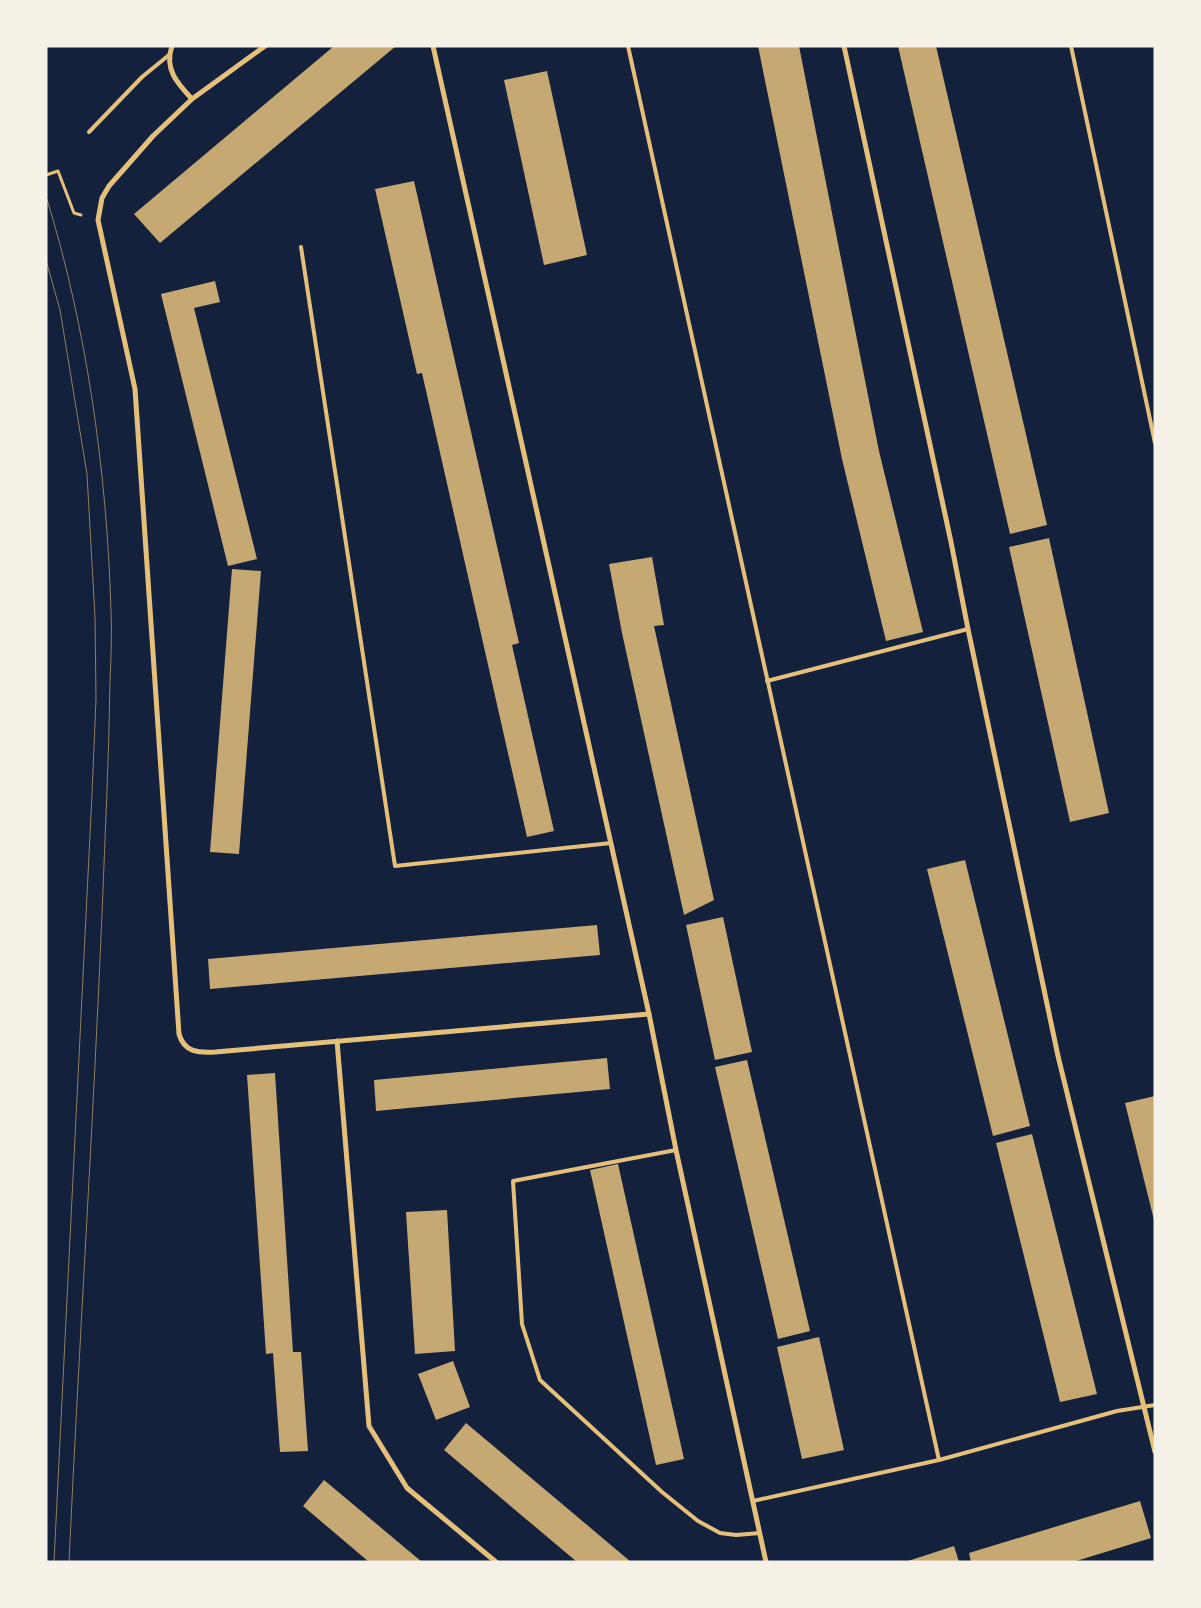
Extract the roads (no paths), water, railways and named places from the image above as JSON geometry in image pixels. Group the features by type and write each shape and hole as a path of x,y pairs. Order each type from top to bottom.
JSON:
{"street":[{"path":"172,46 169,55 169,65 174,77 192,99"},
{"path":"265,46 192,99 171,117 109,186 102,198 98,220 135,389 179,1034 181,1040 185,1047 199,1053 649,1014"},
{"path":"433,46 649,1014 676,1150 766,1562"},
{"path":"844,46 951,542 1058,1056 1155,1452"},
{"path":"337,1040 369,1426 408,1488 496,1562"}],"lane":[{"path":"628,46 939,1460"},
{"path":"1071,46 1155,443"},
{"path":"89,132 142,78 169,55"},
{"path":"301,247 394,866 611,843"},
{"path":"767,681 968,629"},
{"path":"676,1150 513,1181 522,1324 540,1380 662,1492 698,1521 720,1533 736,1535 760,1533"},
{"path":"753,1501 939,1460 1117,1411 1155,1404"}],"tram line":[{"path":"46,196 73,297 92,401 105,506 111,620 108,768 98,995 69,1562"},
{"path":"46,260 60,310 87,474 95,617 96,699 54,1562"}]}
